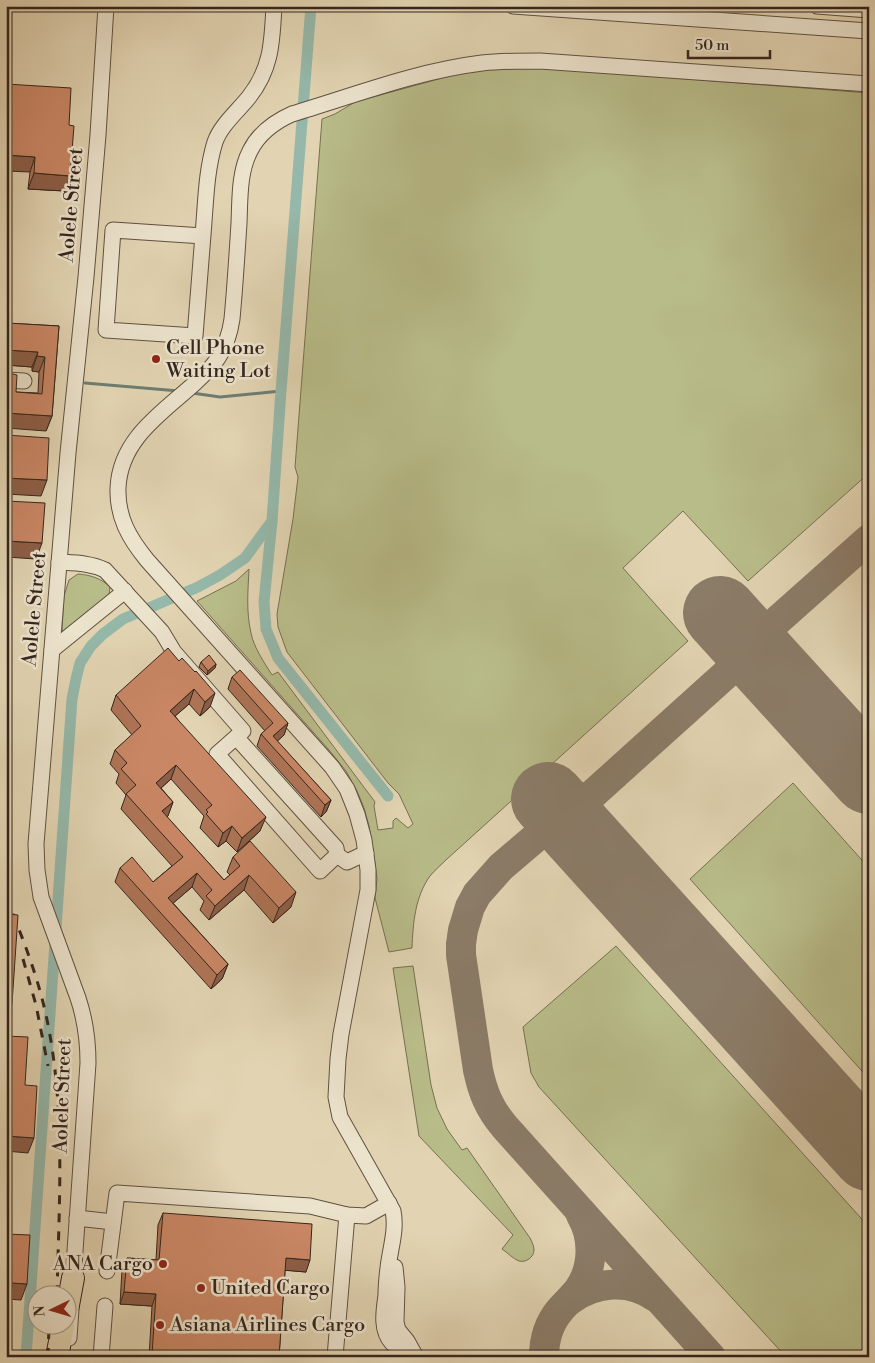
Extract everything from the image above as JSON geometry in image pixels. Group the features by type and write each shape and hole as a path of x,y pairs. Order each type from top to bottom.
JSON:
{"highway":[{"path":"72,1286 73,1278"},
{"path":"57,1357 61,1336"}],"street":[{"name":"Aolele Street","path":"68,1357 88,1052 83,1015 41,897 36,844 68,453 91,220 106,6"},
{"path":"203,236 113,230 106,330 195,336 203,236 208,171 216,140 260,80 266,67 271,52 274,6"},
{"path":"513,6 869,31"},
{"path":"817,6 869,10"},
{"path":"415,1357 398,1349 390,1342 386,1334 384,1317 388,1267 392,1248 393,1210 343,1122 336,1097 341,1034 368,890 366,853 353,802 332,767 137,548 124,528 119,505 118,483 124,460 134,441 149,424 203,376 223,349 232,319 241,193 246,164 249,153 261,135 278,121 292,114 432,72 483,63 508,61 550,62 869,84"},
{"path":"6,380 24,381"},
{"path":"59,562 97,566 105,570 125,591 162,632 174,652 243,731 216,754 320,871 337,855"},
{"path":"52,650 125,591"},
{"path":"236,737 336,848 337,855 347,862 366,853"},
{"path":"107,1271 117,1193 310,1206 348,1215 366,1216 389,1203"},
{"path":"335,1357 348,1215"},
{"path":"77,1218 113,1222"},
{"path":"101,1357 104,1306"}],"green space":[{"path":"520,66 869,93 869,473 748,581 683,511 623,568 688,641 430,876 418,901 414,920 412,948 389,952 375,898 377,879 369,826 357,791 346,771 329,750 197,601 236,581 249,569 248,609 252,639 272,675 278,672 375,802 378,830 393,828 393,821 396,818 408,828 413,824 399,794 388,783 287,652 278,627 277,614 298,477 295,467 322,119 335,114 355,102 453,75"},
{"path":"78,574 91,576 103,581 110,587 109,595 63,631 64,596 69,580"},
{"path":"793,783 869,868 869,1079 690,879"},
{"path":"616,946 869,1227 869,1357 786,1357 539,1087 531,1073 523,1027"},
{"path":"413,966 431,1085 437,1108 447,1129 462,1150 467,1148 530,1238 534,1247 534,1253 527,1260 517,1260 502,1249 513,1235 419,1136 393,968"}],"building":[{"path":"6,84 71,88 69,125 74,126 70,176 34,173 35,157 6,155"},
{"path":"6,323 59,326 52,416 6,413 6,372 17,375 16,392 42,394 45,357 37,356 38,352 6,350"},
{"path":"6,435 49,438 47,480 6,478"},
{"path":"6,501 45,503 42,543 6,541"},
{"path":"168,648 179,661 182,658 196,671 215,693 205,702 194,689 170,711 266,817 242,838 232,826 223,833 206,814 208,812 206,810 212,805 176,765 156,783 173,802 162,811 224,880 240,866 233,857 250,841 296,892 279,908 249,875 215,906 206,896 212,890 197,873 168,898 228,964 217,975 120,868 132,857 153,882 183,857 126,794 136,785 121,769 127,763 115,750 141,726 116,695"},
{"path":"209,655 216,664 208,671 201,662"},
{"path":"240,670 288,723 273,736 331,800 325,805 261,734 273,723 232,677"},
{"path":"6,914 18,915 12,1004 6,1003"},
{"path":"6,1036 28,1037 25,1085 37,1086 34,1138 6,1136"},
{"name":"United Cargo","path":"163,1213 312,1224 310,1260 286,1258 279,1357 181,1357 152,1355 156,1294 124,1292 127,1258 159,1260"},
{"path":"6,1234 30,1235 27,1284 12,1283 8,1339 11,1339 10,1357 6,1357"}],"waterway":[{"path":"311,6 272,521 264,602 266,629 278,658 388,796"},
{"path":"85,383 179,391"},
{"path":"192,393 220,397 281,391"},
{"path":"26,1357 72,699 80,663 91,646 123,619 198,587 245,558 272,521"}],"taxiway":[{"path":"711,1357 504,1126 490,1106 484,1093 478,1070 461,955 463,930 470,907 477,894 501,867 535,838 594,793 725,675 778,620 869,539"},
{"path":"544,1357 546,1338 550,1326 560,1310 579,1289 590,1262 590,1242 581,1215"},
{"path":"570,1300 590,1289 612,1285 634,1287 655,1297"}],"runway":[{"path":"720,613 869,777"},
{"path":"548,799 869,1154"}],"railway":[{"path":"6,897 34,970 46,1015 52,1050 59,1120 60,1155 57,1286"},
{"path":"23,959 36,1005 48,1066"},
{"path":"48,1357 49,1336"}],"place":[{"name":"Cell Phone Waiting Lot","path":"156,359"},
{"name":"ANA Cargo","path":"163,1264"},
{"name":"United Cargo","path":"201,1288"},
{"name":"Asiana Airlines Cargo","path":"160,1325"}]}
